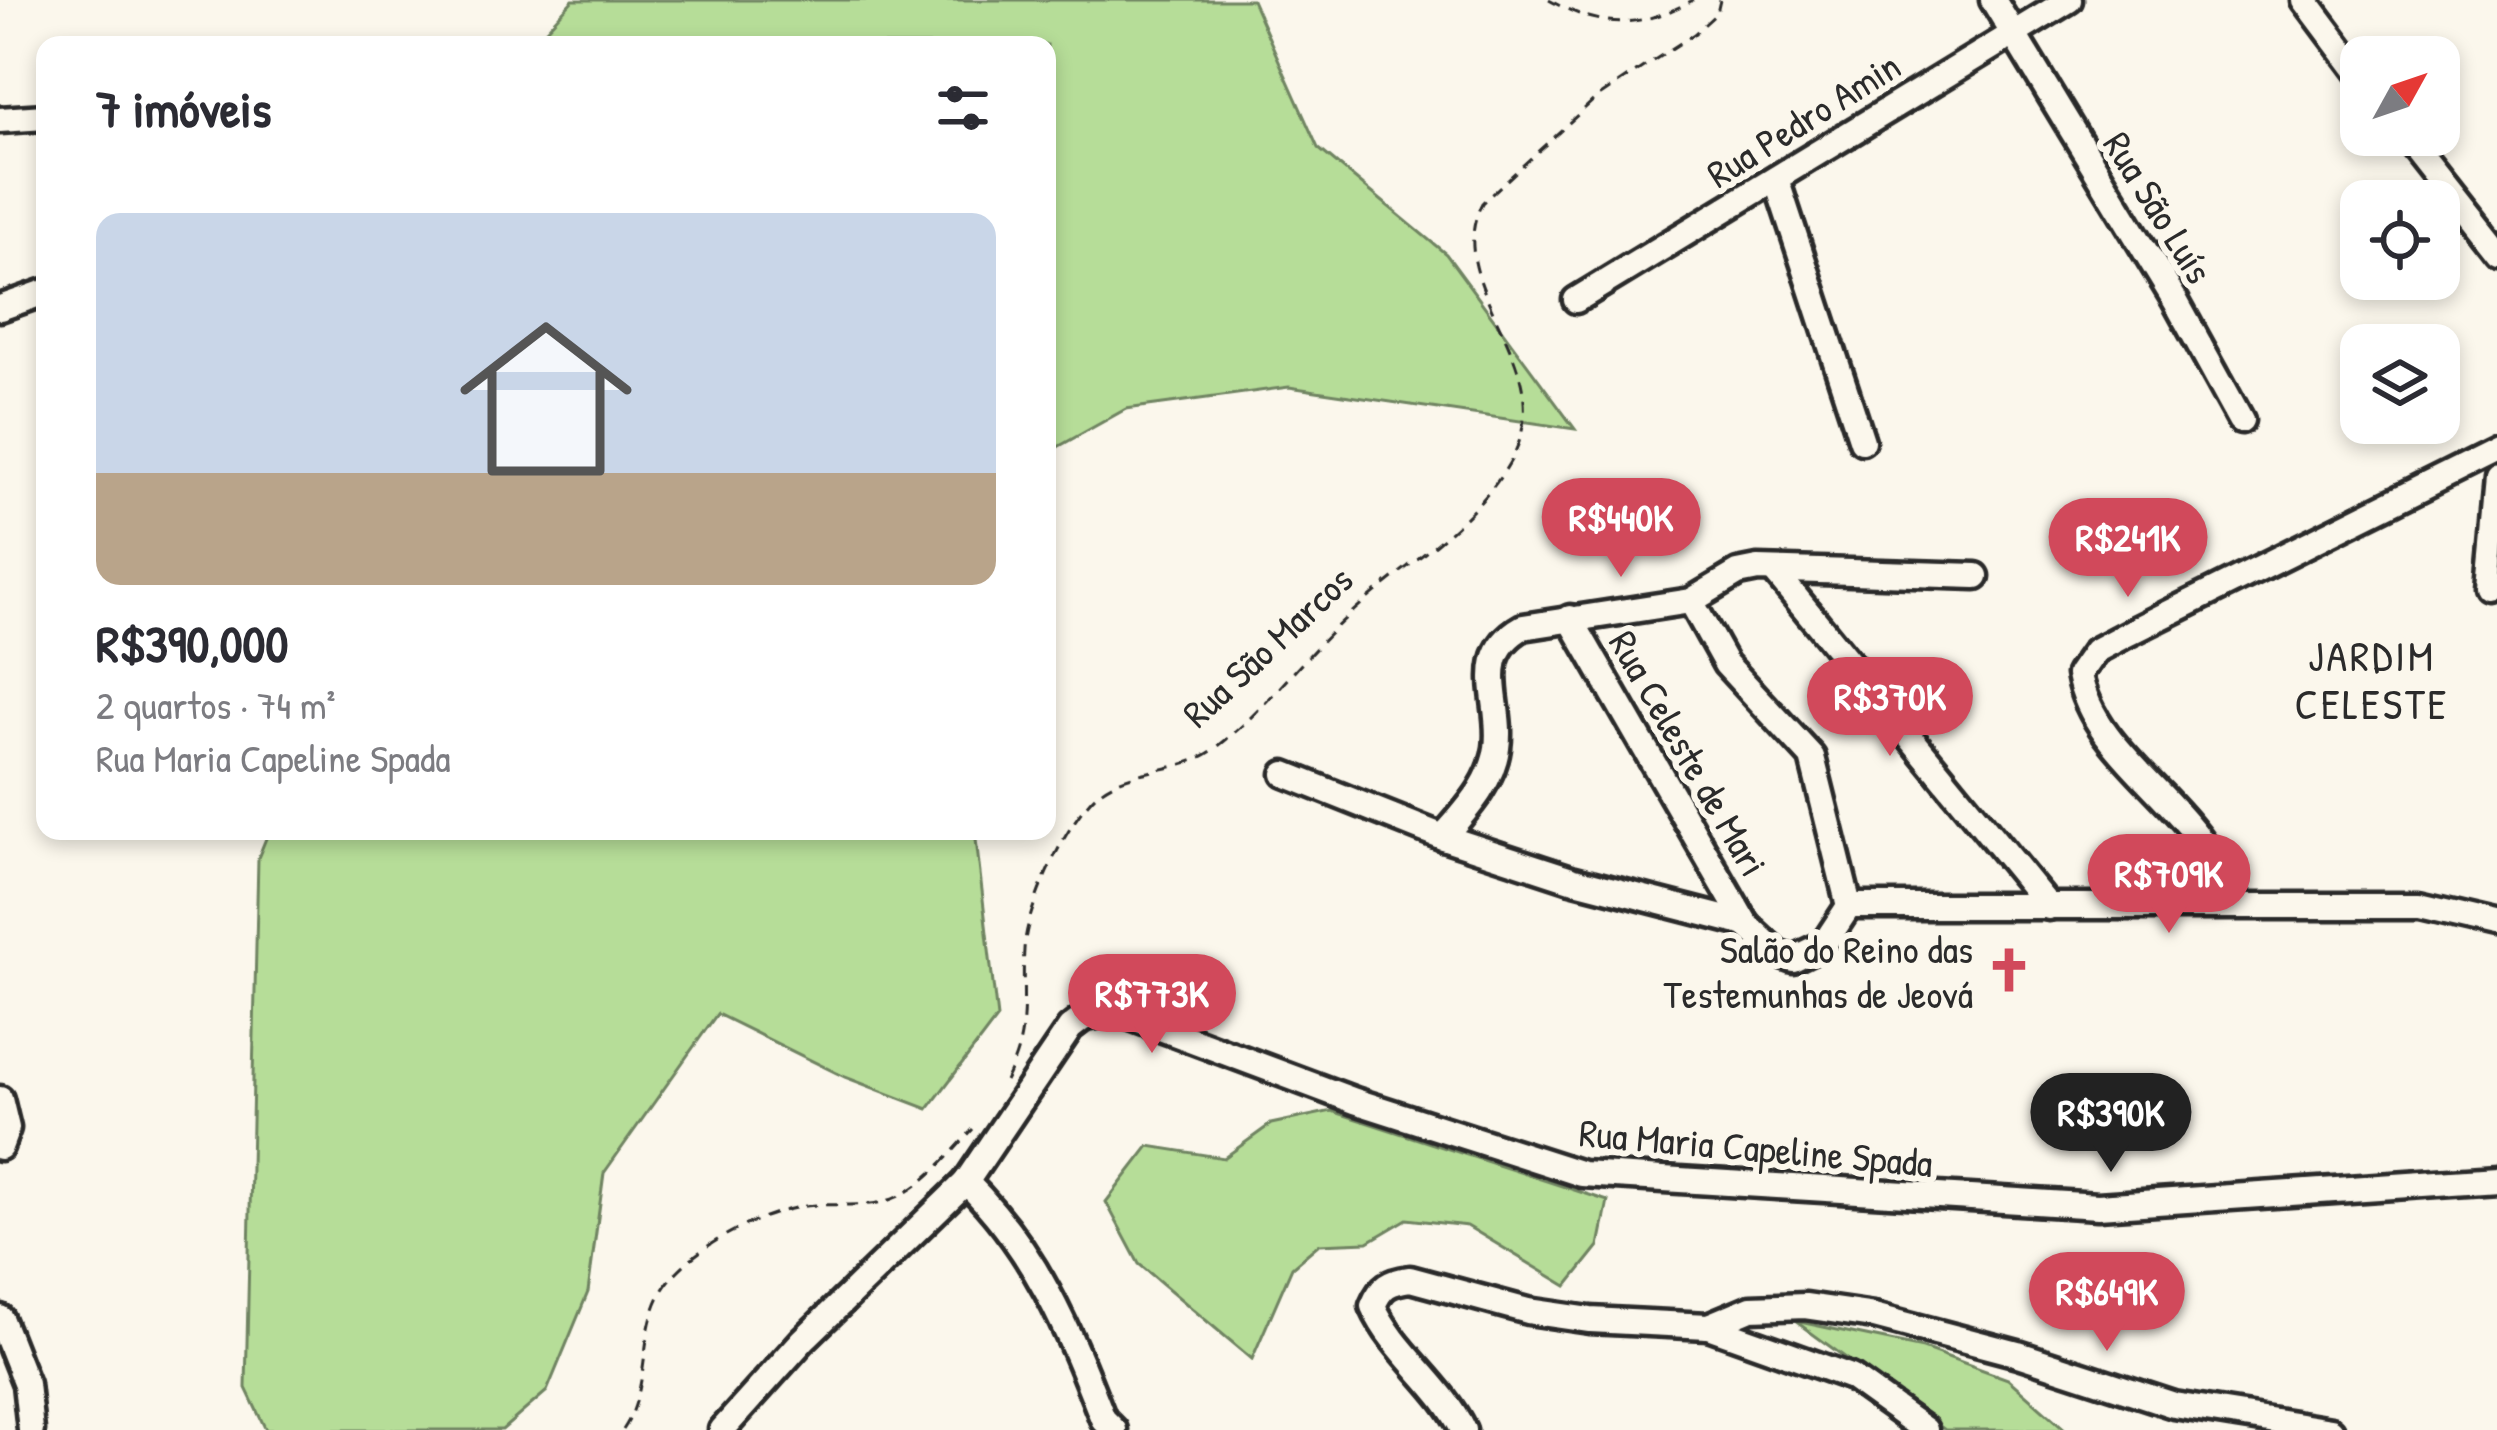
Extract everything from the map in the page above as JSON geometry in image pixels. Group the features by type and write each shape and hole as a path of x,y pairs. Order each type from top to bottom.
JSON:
{"street":[{"name":"Rua São Luís","path":"1993,0 2175,300 2241,420"},
{"name":"Rua Pedro Amin","path":"1576,300 2069,0"},
{"path":"2306,0 2340,46"},
{"path":"0,120 36,118"},
{"path":"2422,156 2497,252"},
{"path":"1776,179 1862,440"},
{"path":"0,308 36,295"},
{"path":"2228,905 2218,869 2091,708 2079,674 2084,663 2128,633 2497,450"},
{"path":"2487,586 2497,481"},
{"path":"1443,837 1490,775 1498,748 1493,657 1505,637 1523,627 1691,601 1738,573 1838,568 1976,576"},
{"path":"1776,573 2049,908"},
{"path":"1285,774 1443,837 1571,879 1746,924 1777,953 1793,959 1824,944 1849,906 1812,757 1726,664 1691,601"},
{"name":"Rua Celeste de Mari","path":"1570,618 1746,924"},
{"path":"1849,906 2419,906 2497,923"},
{"name":"Rua Maria Capeline Spada","path":"722,1430 817,1326 965,1182 1055,1046 1083,1018 1115,1011 1355,1102 1582,1174 1901,1198 2098,1205 2497,1179"},
{"path":"0,1099 7,1128 0,1147"},
{"path":"965,1182 1028,1252 1060,1308 1100,1426"},
{"path":"1463,1430 1436,1386 1383,1327 1373,1306 1380,1290 1392,1281 1410,1279 1528,1311 1590,1320 1708,1325 1851,1377 1925,1430"},
{"path":"1708,1325 1751,1308 1805,1306 1874,1316 2018,1354 2174,1406 2331,1430"},
{"path":"0,1318 26,1384 31,1430"}],"path":[{"path":"1549,0 1610,25 1637,24 1693,0"},
{"name":"Rua São Marcos","path":"999,1094 1027,1022 1024,946 1030,920 1043,882 1097,793 1210,752 1351,613 1482,502 1512,458 1523,431 1524,401 1513,348 1472,260 1471,226 1482,203 1596,98 1694,34 1717,13 1720,0"},
{"path":"623,1430 643,1383 654,1310 665,1285 685,1263 760,1220 802,1206 879,1204 900,1196 922,1181 977,1124"}],"green space":[{"path":"573,0 1252,0 1318,148 1446,254 1575,429 1289,387 1126,409 1056,448 1056,36 551,36 546,29"},
{"path":"265,840 976,840 997,1018 928,1109 845,1077 717,1014 604,1173 588,1292 547,1391 502,1430 266,1430 246,1388 258,858"},
{"path":"1332,1111 1608,1201 1599,1246 1567,1286 1467,1226 1407,1219 1368,1242 1319,1244 1292,1267 1252,1359 1139,1264 1106,1202 1149,1146 1224,1158 1271,1124"},
{"path":"1795,1321 1923,1348 2008,1379 2066,1430 1945,1430"}],"place":[{"name":"Salão do Reino das Testemunhas de Jeová","path":"2009,970"}],"district":[{"name":"JARDIM CELESTE","path":"2372,679"}]}
